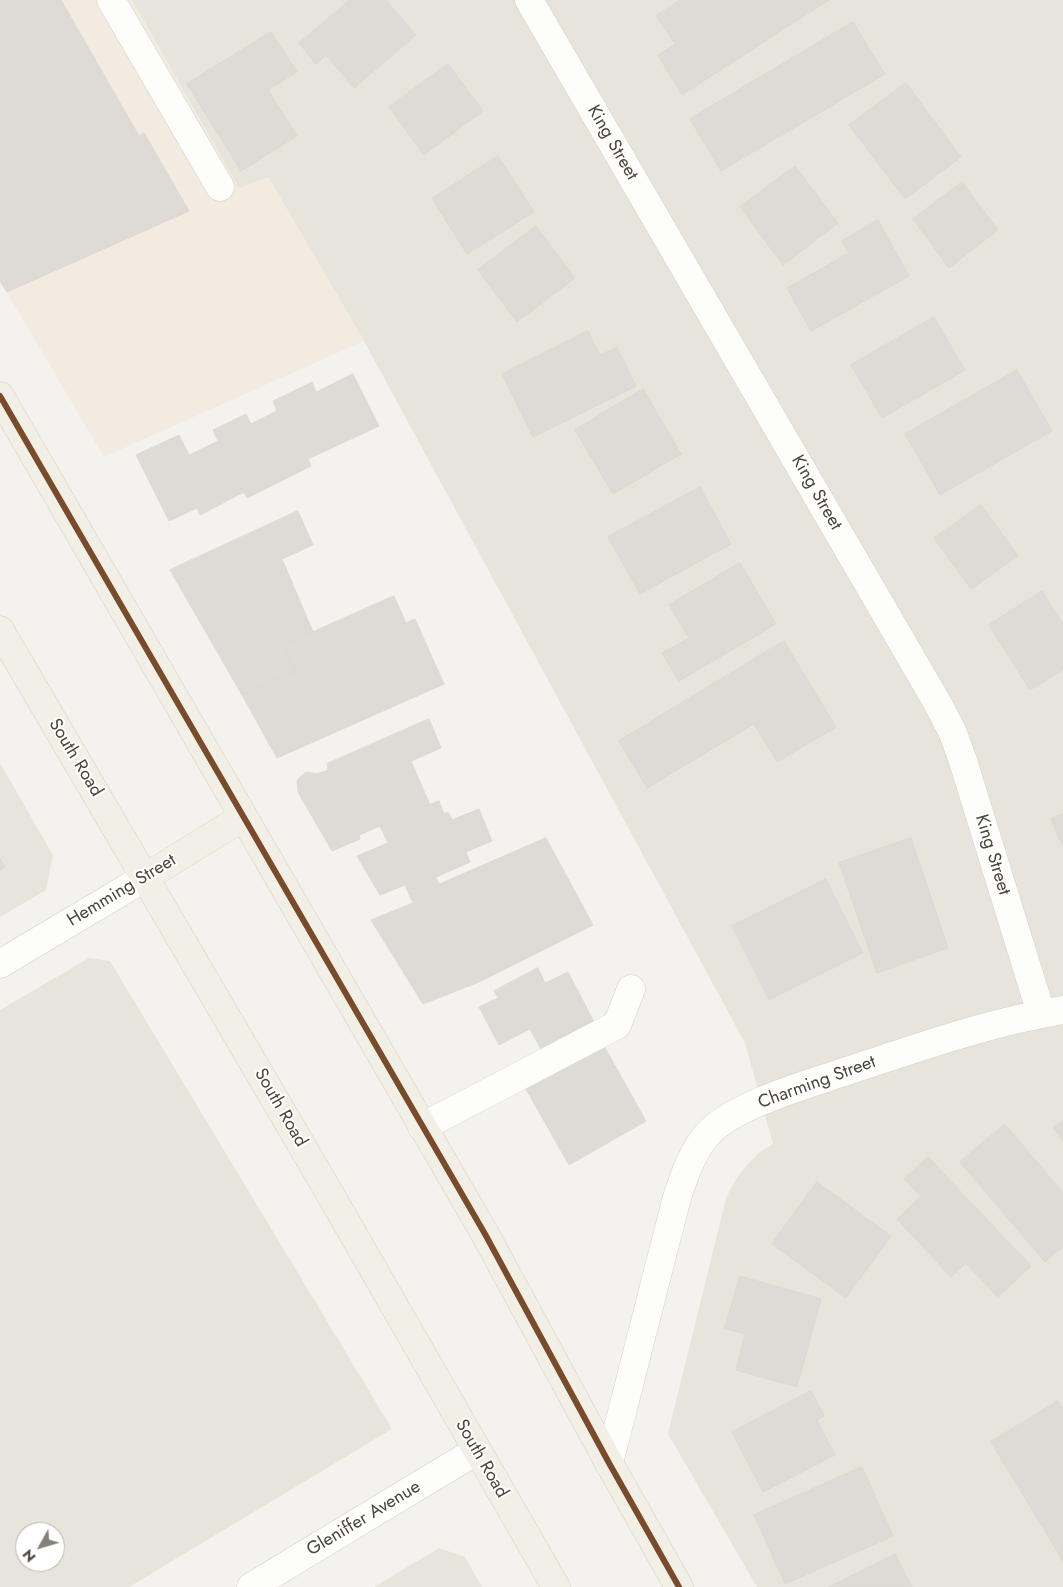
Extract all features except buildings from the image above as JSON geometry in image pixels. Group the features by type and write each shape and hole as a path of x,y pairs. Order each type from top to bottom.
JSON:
{"main road":[{"path":"0,396 484,1234 679,1587"},
{"name":"South Road","path":"0,630 146,878 556,1587"},
{"name":"Hemming Street","path":"146,878 243,817"}],"street":[{"path":"111,0 220,187"},
{"name":"King Street","path":"529,0 938,704 963,760 1052,1012"},
{"name":"Hemming Street","path":"0,964 146,878"},
{"path":"422,1127 617,1025 631,988"},
{"name":"Charming Street","path":"609,1463 676,1201 689,1166 706,1136 725,1121 772,1096 921,1046 1052,1012"},
{"name":"Gleniffer Avenue","path":"251,1587 476,1451"}],"shaded area":[{"path":"0,0 132,0 239,188 268,177 364,341 104,457 0,281"},
{"path":"132,0 1063,0 1063,1587 757,1587 668,1434 726,1198 736,1179 747,1165 759,1153 773,1144 745,1043 364,341 268,177 239,189"},
{"path":"0,763 53,855 46,890 0,917"},
{"path":"89,958 110,961 392,1429 129,1587 0,1587 0,1010"},
{"path":"439,1548 465,1557 482,1587 374,1587"}],"transit line":[{"path":"0,396 485,1234 609,1463 679,1587"}]}
